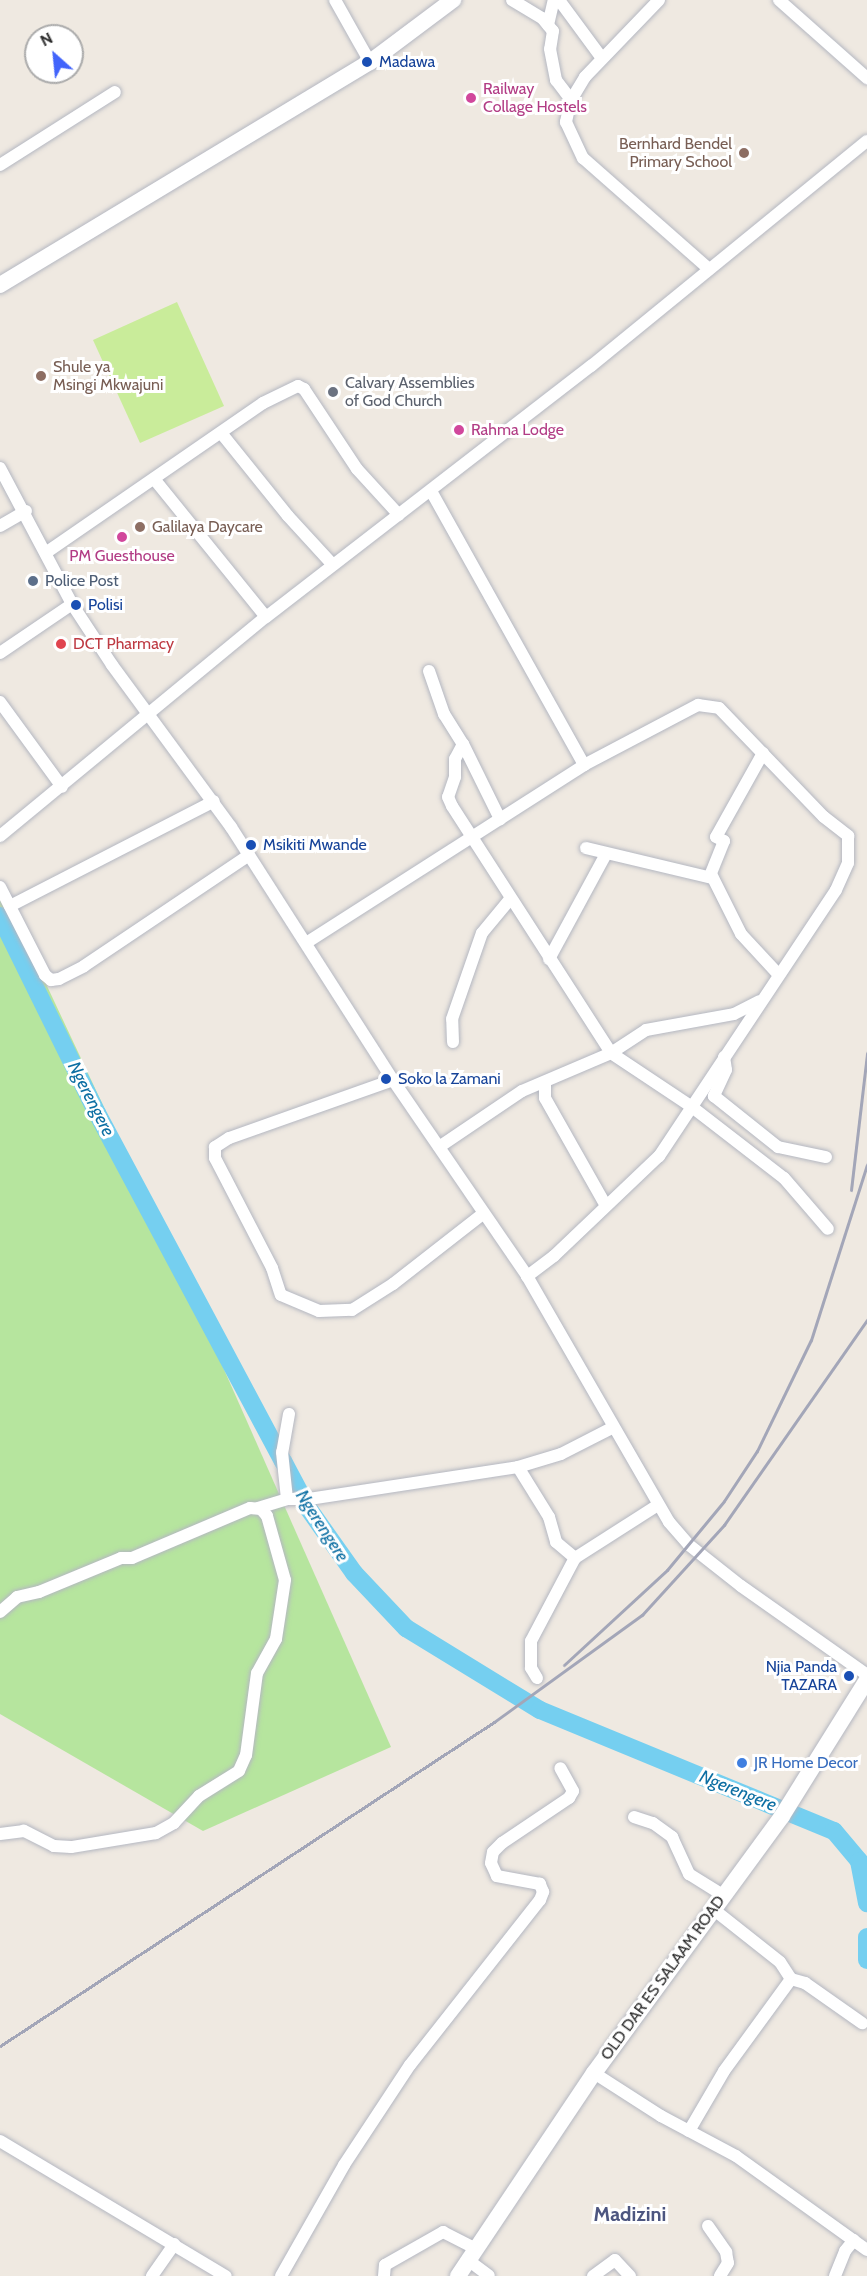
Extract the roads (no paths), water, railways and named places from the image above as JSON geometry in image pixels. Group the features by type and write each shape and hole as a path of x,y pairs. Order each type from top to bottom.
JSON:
{"main road":[{"path":"0,285 370,63 453,0"},
{"name":"OLD DAR ES SALAAM ROAD","path":"458,2276 594,2073 782,1816 867,1680"}],"street":[{"path":"335,0 370,63"},
{"path":"512,0 527,7 553,31 550,49 556,64 556,80 571,100"},
{"path":"548,25 554,0"},
{"path":"559,0 601,57"},
{"path":"659,0 601,57 571,100 566,122 577,151 709,269"},
{"path":"779,0 867,78"},
{"path":"0,165 115,92"},
{"path":"0,836 332,564 431,491 867,141"},
{"path":"47,552 222,434 263,403 300,386 357,469 399,515"},
{"path":"222,434 288,516 332,564"},
{"path":"0,468 26,511 72,604 148,715 214,801 393,1080 527,1276 658,1505 689,1545 867,1675"},
{"path":"155,480 266,617"},
{"path":"431,491 584,765"},
{"path":"0,526 26,511"},
{"path":"0,653 72,604"},
{"path":"429,671 444,714 464,744 500,819"},
{"path":"0,702 62,787"},
{"path":"306,943 584,765 687,709 705,705 719,708 849,840 848,863 841,880 760,1000 724,1058 709,1092 692,1107 659,1156 605,1204 555,1256 527,1276"},
{"path":"464,744 455,759 455,777 448,797 470,836 611,1053 692,1107 784,1178 828,1229"},
{"path":"763,753 716,837 724,841 714,861 712,878 741,934 778,974"},
{"path":"10,906 214,801"},
{"path":"586,848 712,878"},
{"path":"549,959 606,854"},
{"path":"0,887 45,975 51,980 59,979 84,966 249,855"},
{"path":"453,1042 452,1018 482,933 511,898"},
{"path":"439,1147 536,1083 545,1084 611,1053 649,1029 734,1014 760,1000"},
{"path":"393,1080 229,1138 215,1147 215,1158 272,1268 281,1295 319,1311 352,1310 393,1284 484,1213"},
{"path":"545,1084 545,1098 605,1204"},
{"path":"709,1092 778,1147 826,1157"},
{"path":"759,1159 778,1147"},
{"path":"287,1499 282,1452 290,1414"},
{"path":"0,1612 17,1597 32,1595 121,1558 132,1558 243,1509 258,1508 287,1499 309,1499 518,1467 561,1454 614,1427"},
{"path":"518,1467 549,1517 556,1542 575,1558"},
{"path":"537,1678 531,1668 531,1641 575,1558 658,1505"},
{"path":"0,1834 24,1831 54,1846 71,1846 156,1833 174,1823 199,1796 239,1771 246,1755 257,1673 276,1639 285,1594 284,1573 268,1518 258,1508"},
{"path":"281,2276 344,2165 410,2065 540,1900 543,1892 540,1884 497,1876 491,1863 502,1843 569,1798 573,1791 560,1768"},
{"path":"633,1817 653,1823 672,1837 689,1874 723,1895"},
{"path":"713,1909 780,1962 791,1980 805,1983 862,2023"},
{"path":"689,2131 724,2071 791,1980"},
{"path":"594,2073 753,2167 867,2250"},
{"path":"0,2141 226,2276"},
{"path":"708,2226 726,2252 728,2263 720,2276"},
{"path":"384,2276 385,2265 442,2232 473,2255 489,2276"},
{"path":"835,2276 845,2251 854,2240"},
{"path":"152,2276 174,2244"},
{"path":"593,2276 615,2260 630,2276"}],"waterway":[{"name":"Ngerengere","path":"0,916 97,1113 308,1508 354,1573 406,1628 540,1710 834,1831 859,1861 867,1903"},
{"name":"Ngerengere","path":"867,1937 867,1960"}],"railway":[{"path":"851,1190 867,1053"},
{"path":"564,1665 667,1570 724,1501 757,1451 811,1340 867,1165"},
{"path":"0,2046 494,1722 642,1615 724,1525 867,1320"}],"place":[{"name":"Madawa","path":"367,62"},
{"name":"Railway Collage Hostels","path":"471,98"},
{"name":"Bernhard Bendel Primary School","path":"744,153"},
{"name":"Shule ya Msingi Mkwajuni","path":"41,376"},
{"name":"Calvary Assemblies of God Church","path":"333,392"},
{"name":"Rahma Lodge","path":"459,430"},
{"name":"Galilaya Daycare","path":"140,527"},
{"name":"PM Guesthouse","path":"122,537"},
{"name":"Police Post","path":"33,581"},
{"name":"Polisi","path":"76,605"},
{"name":"DCT Pharmacy","path":"61,644"},
{"name":"Msikiti Mwande","path":"251,845"},
{"name":"Soko la Zamani","path":"386,1079"},
{"name":"Njia Panda TAZARA","path":"849,1676"},
{"name":"JR Home Decor","path":"742,1763"}],"district":[{"name":"Madizini","path":"630,2214"}]}
